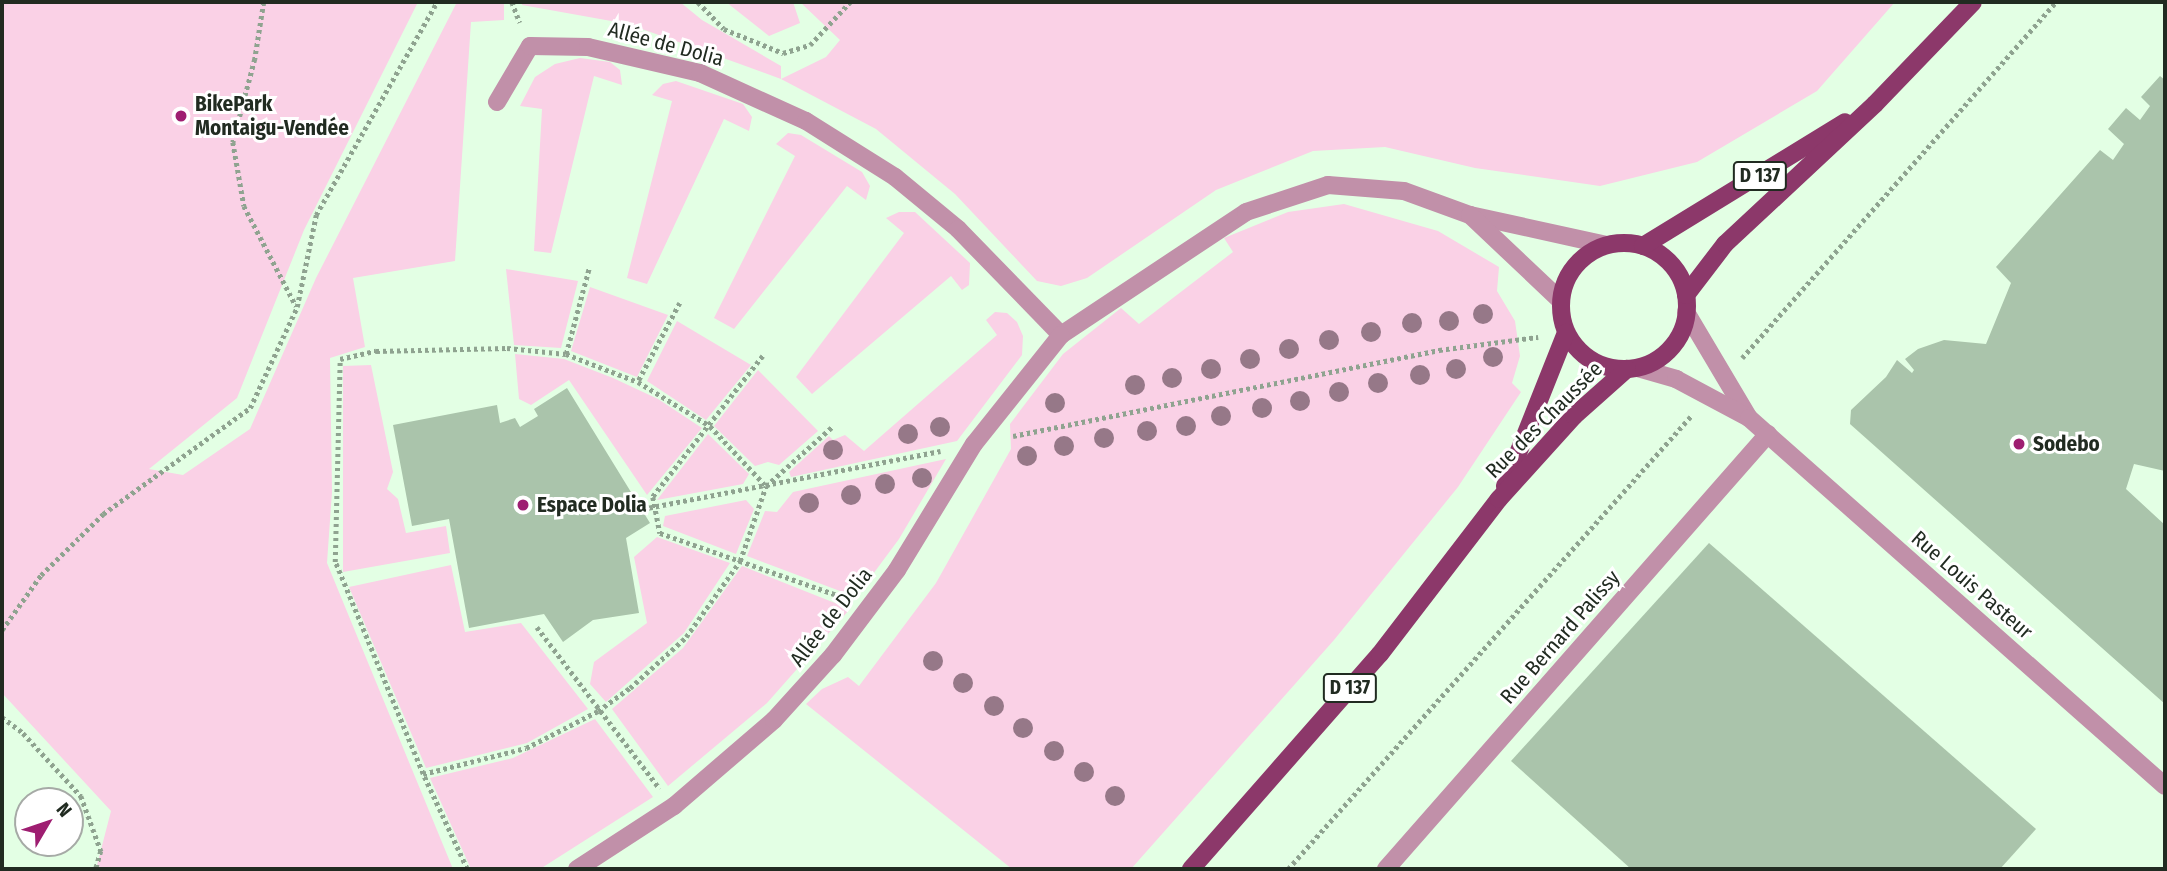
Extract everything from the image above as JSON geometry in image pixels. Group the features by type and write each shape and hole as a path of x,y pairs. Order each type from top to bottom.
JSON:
{"main road":[{"name":"D 137","path":"1686,304 1725,244 1875,104 1973,2"},
{"name":"D 137","path":"1643,246 1875,104"},
{"path":"1606,245 1643,246 1671,265 1686,304 1671,348 1633,369 1591,360 1566,333 1561,301 1575,266 1606,245"},
{"name":"Rue des Chaussée","path":"1499,499 1566,333"},
{"name":"Rue des Chaussée","path":"1499,499 1574,416 1633,369"},
{"name":"D 137","path":"1191,869 1380,654 1499,499"}],"street":[{"name":"Allée de Dolia","path":"498,103 530,46 588,47 700,73 806,121 895,177 958,229 1061,335"},
{"name":"Allée de Dolia","path":"577,869 674,806 774,720 870,607 974,444 1061,335 1246,212 1328,184 1404,191 1470,215 1606,245"},
{"name":"Allée de Dolia","path":"1470,215 1561,301"},
{"name":"Rue Louis Pasteur","path":"1686,304 1749,418"},
{"name":"Rue Louis Pasteur","path":"1633,369 1676,379 1749,418 2165,786"},
{"name":"Rue Bernard Palissy","path":"1386,869 1768,434"}],"path":[{"path":"264,2 255,59 233,142 244,206 297,307"},
{"path":"2,631 41,575 103,514 250,408 297,307 316,215 436,2"},
{"path":"698,2 724,29 783,53 810,45 850,2"},
{"path":"1725,377 2056,2"},
{"path":"566,354 589,268"},
{"path":"638,382 680,303"},
{"path":"642,509 1439,350 1566,333"},
{"path":"467,869 423,774 335,562 340,359 376,351 481,348 566,354 638,382 710,426 766,486"},
{"path":"762,356 653,497 660,533 870,607"},
{"path":"1287,869 1708,396"},
{"path":"423,774 526,748 598,711 687,637 740,561 766,486 833,426"},
{"path":"537,627 598,711 674,806"},
{"path":"2,717 23,733 81,796 101,851 96,869"}],"shaded area":[{"path":"2,2 418,2 304,230 237,398 149,469 183,475 250,429 316,278 457,2 504,2 504,20 471,22 455,261 353,278 365,347 330,358 332,492 327,563 453,869 96,869 111,811 2,693"},
{"path":"522,2 680,2 702,20 781,66 781,79 628,24 522,5"},
{"path":"726,2 793,2 800,23 769,36"},
{"path":"800,2 1895,2 1817,91 1697,162 1600,186 1475,168 1385,147 1313,151 1216,190 1087,278 1061,286 1037,281 955,194 876,129 781,79 826,57 840,40"},
{"path":"580,58 610,62 620,70 622,85 594,76 551,253 534,251 542,109 520,106 535,77 555,64"},
{"path":"676,81 743,104 752,117 749,131 724,119 647,284 627,278 672,101 652,95 663,84"},
{"path":"788,133 801,135 862,172 870,186 866,200 847,186 734,329 714,318 795,156 776,144"},
{"path":"1344,204 1438,231 1499,267 1497,291 1515,321 1520,356 1512,383 1521,392 1458,487 1334,640 1131,869 1012,869 806,704 822,689 848,677 859,686 936,583 1011,449 1010,424 1063,354 1121,308 1139,324 1233,252 1224,238 1288,212"},
{"path":"899,212 915,212 970,263 969,285 962,290 951,276 812,394 796,377 904,233 886,218"},
{"path":"506,269 578,281 561,348 514,345"},
{"path":"590,287 668,315 637,377 571,351"},
{"path":"995,312 1007,313 1017,322 1023,336 1022,355 957,441 791,477 789,472 829,436 833,440 845,435 864,451 997,335 986,320"},
{"path":"677,321 751,365 706,420 647,381"},
{"path":"515,354 564,359 613,378 658,399 702,428 647,495 569,380 531,405 519,399"},
{"path":"371,365 393,472 387,489 398,499 406,533 446,526 450,553 343,572 343,366"},
{"path":"758,370 818,431 779,465 768,462 755,466 714,426"},
{"path":"708,434 749,474 743,484 657,500"},
{"path":"946,459 899,539 856,597 747,556 765,511 777,512 793,492"},
{"path":"746,500 754,509 736,554 663,526 665,516"},
{"path":"657,537 730,563 684,633 606,702 590,684 594,662 647,623 634,557"},
{"path":"451,565 465,632 521,623 588,709 527,743 426,768 349,587"},
{"path":"742,566 850,609 767,703 668,786 612,709 683,648"},
{"path":"595,719 653,797 540,869 471,869 430,778 513,758"}],"building":[{"name":"Sodebo","path":"2160,76 2165,80 2165,471 2134,464 2126,489 2165,525 2165,704 1850,424 1851,410 1886,377 1897,360 1912,373 1914,370 1905,359 1918,349 1944,340 1986,344 2011,283 1996,267 2100,150 2113,160 2124,144 2108,129 2126,108 2140,120 2150,106 2141,97"},
{"name":"Espace Dolia","path":"567,388 650,523 626,538 639,613 593,620 563,642 544,614 469,628 449,519 412,526 393,425 497,405 500,423 515,418 520,427 538,416 534,409"},
{"path":"1709,543 2036,829 2000,869 1631,869 1511,761"}],"place":[{"name":"BikePark Montaigu-Vendée","path":"181,116"},
{"name":"Sodebo","path":"2019,444"},
{"name":"Espace Dolia","path":"523,505"}]}
